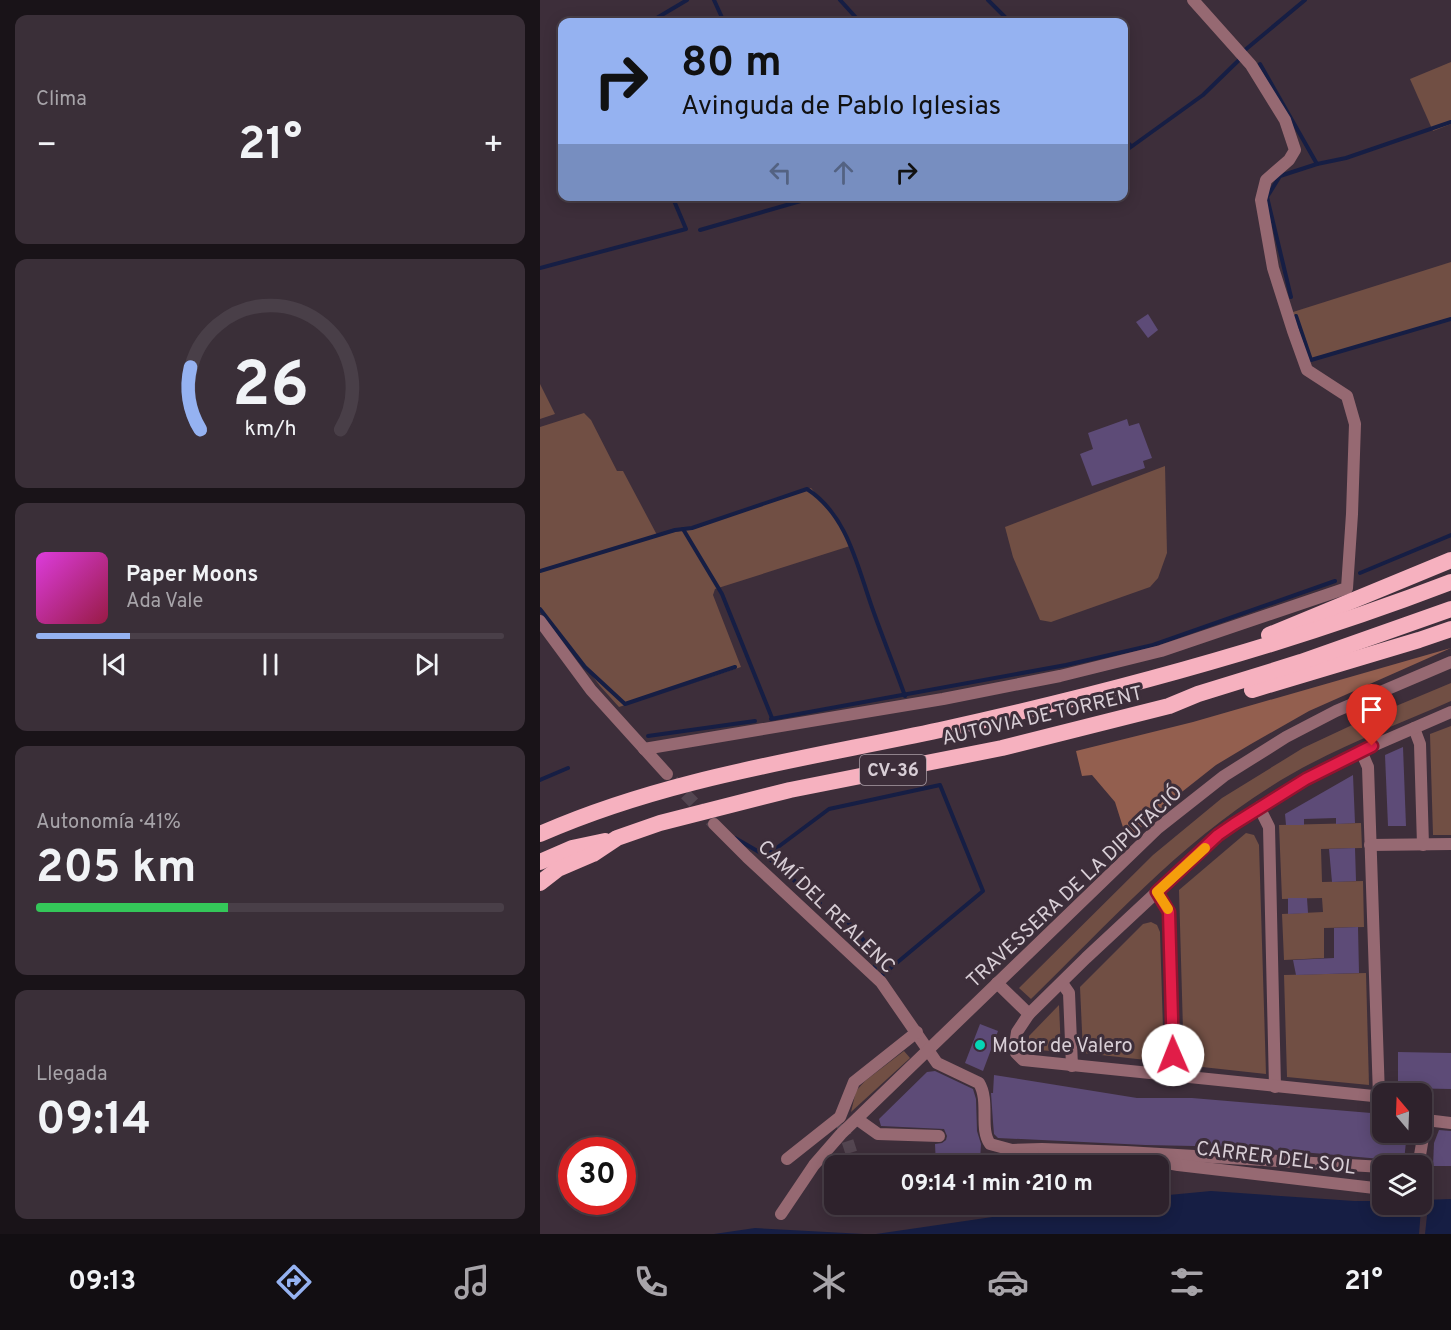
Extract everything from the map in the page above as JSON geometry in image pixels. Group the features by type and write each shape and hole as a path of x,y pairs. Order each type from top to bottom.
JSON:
{"highway":[{"path":"1173,674 1451,560"},
{"name":"AUTOVIA DE TORRENT","path":"540,834 610,808 706,779 805,756 950,728 1173,674 1298,636 1451,582"},
{"name":"AUTOVIA DE TORRENT","path":"540,883 558,869 593,854 617,838 660,823 790,790 1002,748 1169,706 1198,694 1301,662 1451,609"},
{"path":"1169,706 1202,704 1451,629"},
{"path":"540,862 572,848 617,838"}],"street":[{"path":"644,749 919,703 1060,676 1161,651 1347,588 1355,424 1347,396 1307,370 1273,268 1261,200 1266,180 1289,160 1295,150 1285,120 1251,65 1193,0"},
{"path":"540,621 591,690 667,774"},
{"name":"TRAVESSERA DE LA DIPUTACIÓ","path":"781,1214 814,1165 857,1119 1158,828 1224,776 1286,737 1336,711 1451,662"},
{"path":"1372,1096 1023,1060 1016,1053 1017,1032 1029,1014 1218,835 1306,779 1361,751 1451,712"},
{"path":"1414,728 1420,744 1423,845"},
{"path":"1361,751 1368,767 1380,1083"},
{"path":"1259,807 1269,827 1275,1087"},
{"name":"CAMÍ DEL REALENC","path":"714,824 881,982 929,1050"},
{"path":"1370,845 1451,844"},
{"path":"1157,892 1169,912 1173,1076"},
{"path":"1062,983 1069,993 1072,1066"},
{"path":"997,984 1029,1014"},
{"path":"787,1159 840,1117 854,1082 917,1032"},
{"name":"CARRER DEL SOL","path":"929,1050 941,1066 979,1083 985,1099 986,1137 990,1143 1012,1150 1131,1153 1372,1166"},
{"path":"857,1119 878,1134 939,1136"},
{"path":"1432,1119 1451,1123"},
{"path":"1030,1155 1042,1149"},
{"name":"CARRER DEL SOL","path":"1131,1153 1149,1161 1372,1188"}],"shaded area":[{"path":"1451,62 1451,124 1433,131 1410,79"},
{"path":"1451,262 1451,319 1308,360 1293,312"},
{"path":"540,384 555,414 540,419"},
{"path":"584,413 591,420 617,471 623,471 657,535 680,531 811,488 835,516 850,546 715,589 713,595 741,667 619,707 600,686 540,607 540,427"},
{"path":"1165,466 1167,553 1158,578 1150,587 1051,622 1040,620 1013,557 1005,527"},
{"path":"1451,648 1309,711 1251,744 1216,765 1127,840 1115,802 1092,775 1082,776 1076,751 1193,722"},
{"path":"1451,683 1451,701 1313,762 1237,809 1174,860 1031,999 1019,988 1153,855 1222,798 1303,748"},
{"path":"1451,726 1451,835 1433,835 1430,734"},
{"path":"1361,823 1362,848 1321,849 1322,882 1363,881 1364,927 1324,928 1324,958 1284,960 1282,914 1323,912 1322,898 1282,899 1279,825"},
{"path":"1246,833 1254,835 1259,845 1266,1074 1184,1065 1179,890"},
{"path":"1151,922 1157,925 1160,932 1164,1062 1083,1053 1080,987 1143,924"},
{"path":"1366,973 1369,1085 1287,1077 1284,975"},
{"path":"1059,1005 1061,1052 1029,1049 1029,1036"},
{"path":"904,1051 910,1058 851,1112 856,1091 865,1081"}],"water":[{"path":"1211,1191 1372,1201 1372,1215 1432,1215 1432,1200 1451,1199 1451,1234 876,1234 1006,1215 1169,1215 1169,1195"},
{"path":"755,1228 864,1234 714,1234"}],"pier":[{"path":"1421,1215 1427,1215 1425,1234 1419,1234"}],"building":[{"path":"1148,314 1158,330 1148,338 1136,322"},
{"path":"1127,419 1129,426 1139,423 1152,458 1143,461 1145,468 1092,486 1080,454 1093,449 1088,433"},
{"path":"1403,747 1406,826 1388,826 1385,755"},
{"path":"1353,775 1355,823 1336,824 1336,818 1304,819 1304,825 1286,825 1285,814"},
{"path":"1355,848 1356,881 1332,882 1329,849"},
{"path":"1288,898 1307,898 1308,913 1288,914"},
{"path":"1358,927 1359,973 1296,975 1293,960 1334,958 1334,928"},
{"name":"Motor de Valero","path":"980,1024 998,1031 983,1071 965,1063"},
{"path":"1398,1052 1451,1053 1451,1089 1432,1089 1432,1083 1398,1083"},
{"path":"935,1071 973,1089 976,1099 980,1155 936,1155 935,1144 946,1140 944,1129 881,1126 879,1119 927,1072"},
{"path":"994,1075 1137,1098 1192,1098 1372,1113 1372,1143 1406,1143 1405,1155 1372,1155 1372,1158 1243,1147 998,1138 994,1134 991,1093 993,1093"},
{"path":"1439,1130 1451,1131 1451,1166 1433,1166 1434,1143"}],"waterway":[{"path":"657,18 687,0"},
{"path":"714,0 722,18"},
{"path":"840,0 856,18"},
{"path":"988,0 1006,18"},
{"path":"1245,50 1305,0"},
{"path":"1128,149 1203,95 1239,60"},
{"path":"1260,64 1317,164 1346,158 1451,122"},
{"path":"1128,143 1131,146"},
{"path":"1291,297 1267,197 1280,176 1317,164"},
{"path":"540,268 686,229 674,201"},
{"path":"700,230 801,201"},
{"path":"1296,316 1311,360 1451,319"},
{"path":"540,571 675,530 692,528 807,489 833,514 850,545 905,696"},
{"path":"683,529 722,594 772,718"},
{"path":"1360,573 1451,535"},
{"path":"771,719 1066,665 1153,645 1335,581"},
{"path":"540,609 585,667 625,704 735,667"},
{"path":"648,736 755,721"},
{"path":"540,780 568,768"},
{"path":"766,856 829,809 940,785 983,891 881,976"},
{"path":"735,838 766,856 820,903"},
{"path":"835,910 854,928 878,959 875,969"}],"tunnel":[{"path":"673,781 714,824"},
{"path":"842,1124 852,1155"}],"slow traffic":[{"path":"1168,909 1157,892 1205,848"}],"place":[{"name":"Motor de Valero","path":"980,1045"}],"route":[{"path":"1173,1055 1169,912 1157,892 1218,835 1259,807 1306,779 1372,746"}]}
